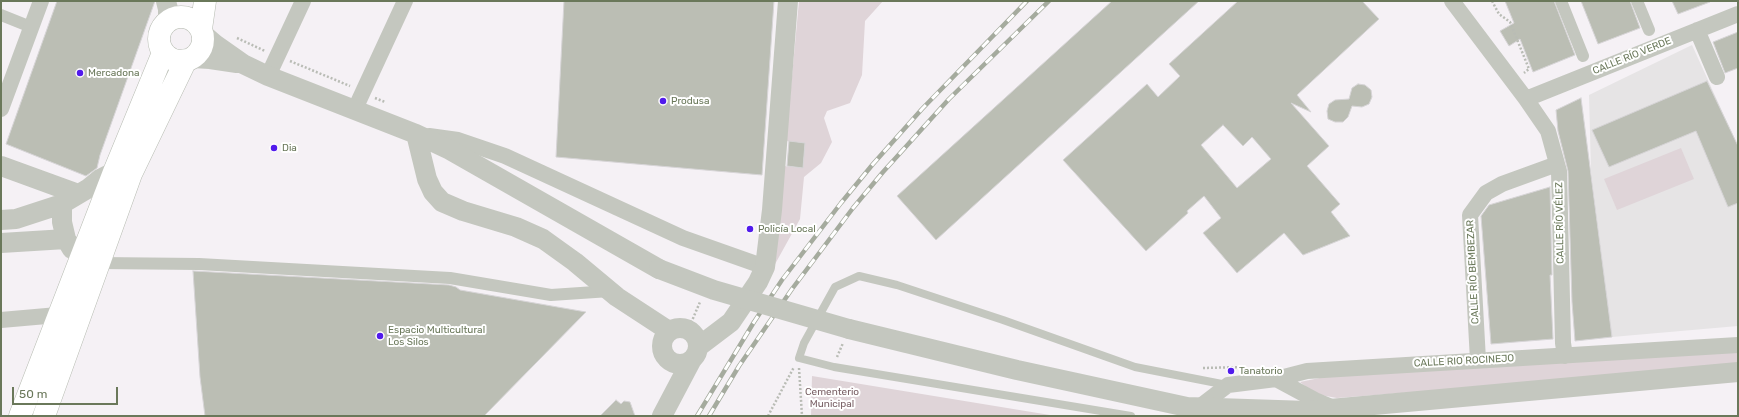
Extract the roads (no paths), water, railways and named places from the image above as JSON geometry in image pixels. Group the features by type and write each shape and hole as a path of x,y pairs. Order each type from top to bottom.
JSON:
{"main road":[{"path":"20,416 58,315 89,262 131,174 190,59 198,53 202,47 205,1"},
{"path":"190,59 175,61 163,53 158,38 161,28 173,10 183,17 197,23 202,31"},
{"path":"44,416 114,172 163,53"}],"street":[{"path":"2,103 41,1"},
{"path":"268,76 303,1"},
{"path":"359,101 405,1"},
{"path":"416,134 427,179 433,192 442,202 463,211 516,226 543,239 575,262 670,341 673,363 679,364 694,354 731,322 758,282 765,267 772,210 788,1"},
{"name":"CALLE RÍO VÉLEZ","path":"1452,1 1526,99 1548,131 1559,172 1562,343 1565,356"},
{"path":"1561,1 1583,56"},
{"path":"1637,1 1649,30"},
{"name":"CALLE RÍO VERDE","path":"1526,99 1738,14"},
{"path":"1,15 30,27"},
{"path":"1697,30 1717,77"},
{"path":"202,31 216,45 243,64 268,76 359,101 416,134 482,168 660,269 706,287 846,335 1017,370 1204,412 1304,413 1336,408 1738,372"},
{"path":"190,59 210,59 243,64"},
{"path":"416,134 458,140 505,156 683,238 765,267"},
{"name":"CALLE RÍO BEMBEZAR","path":"1478,360 1470,215 1486,193 1497,187 1557,164"},
{"path":"1,166 70,199"},
{"path":"1,220 16,219 70,199 90,188 100,179 114,172"},
{"path":"70,199 62,222 66,239 89,262 199,264 450,278 551,295 614,294"},
{"path":"1,243 66,239"},
{"path":"1,320 58,315"},
{"path":"670,341 731,322"},
{"path":"663,413 694,354 696,337 670,341"},
{"path":"663,413 670,341"},
{"name":"CALLE RIO ROCINEJO","path":"1228,385 1276,379 1307,371 1738,345"},
{"path":"1276,379 1315,400 1336,408"},
{"path":"1204,412 1228,385"}],"lane":[{"path":"1131,416 834,367 798,358 804,343 835,287 859,276 920,293 1135,367 1228,385"}],"railway":[{"path":"697,416 754,322 782,280 841,203 873,164 922,109 1027,1"},
{"path":"709,416 739,366 792,289 853,208 883,172 949,99 1049,1"}],"place":[{"name":"Mercadona","path":"80,73"},
{"name":"Produsa","path":"663,101"},
{"name":"Dia","path":"274,148"},
{"name":"Policía Local","path":"750,229"},
{"name":"Espacio Multicultural Los Silos","path":"380,336"},
{"name":"Tanatorio","path":"1231,371"}],"park label":[{"name":"Cementerio Municipal","path":"832,398"}]}
